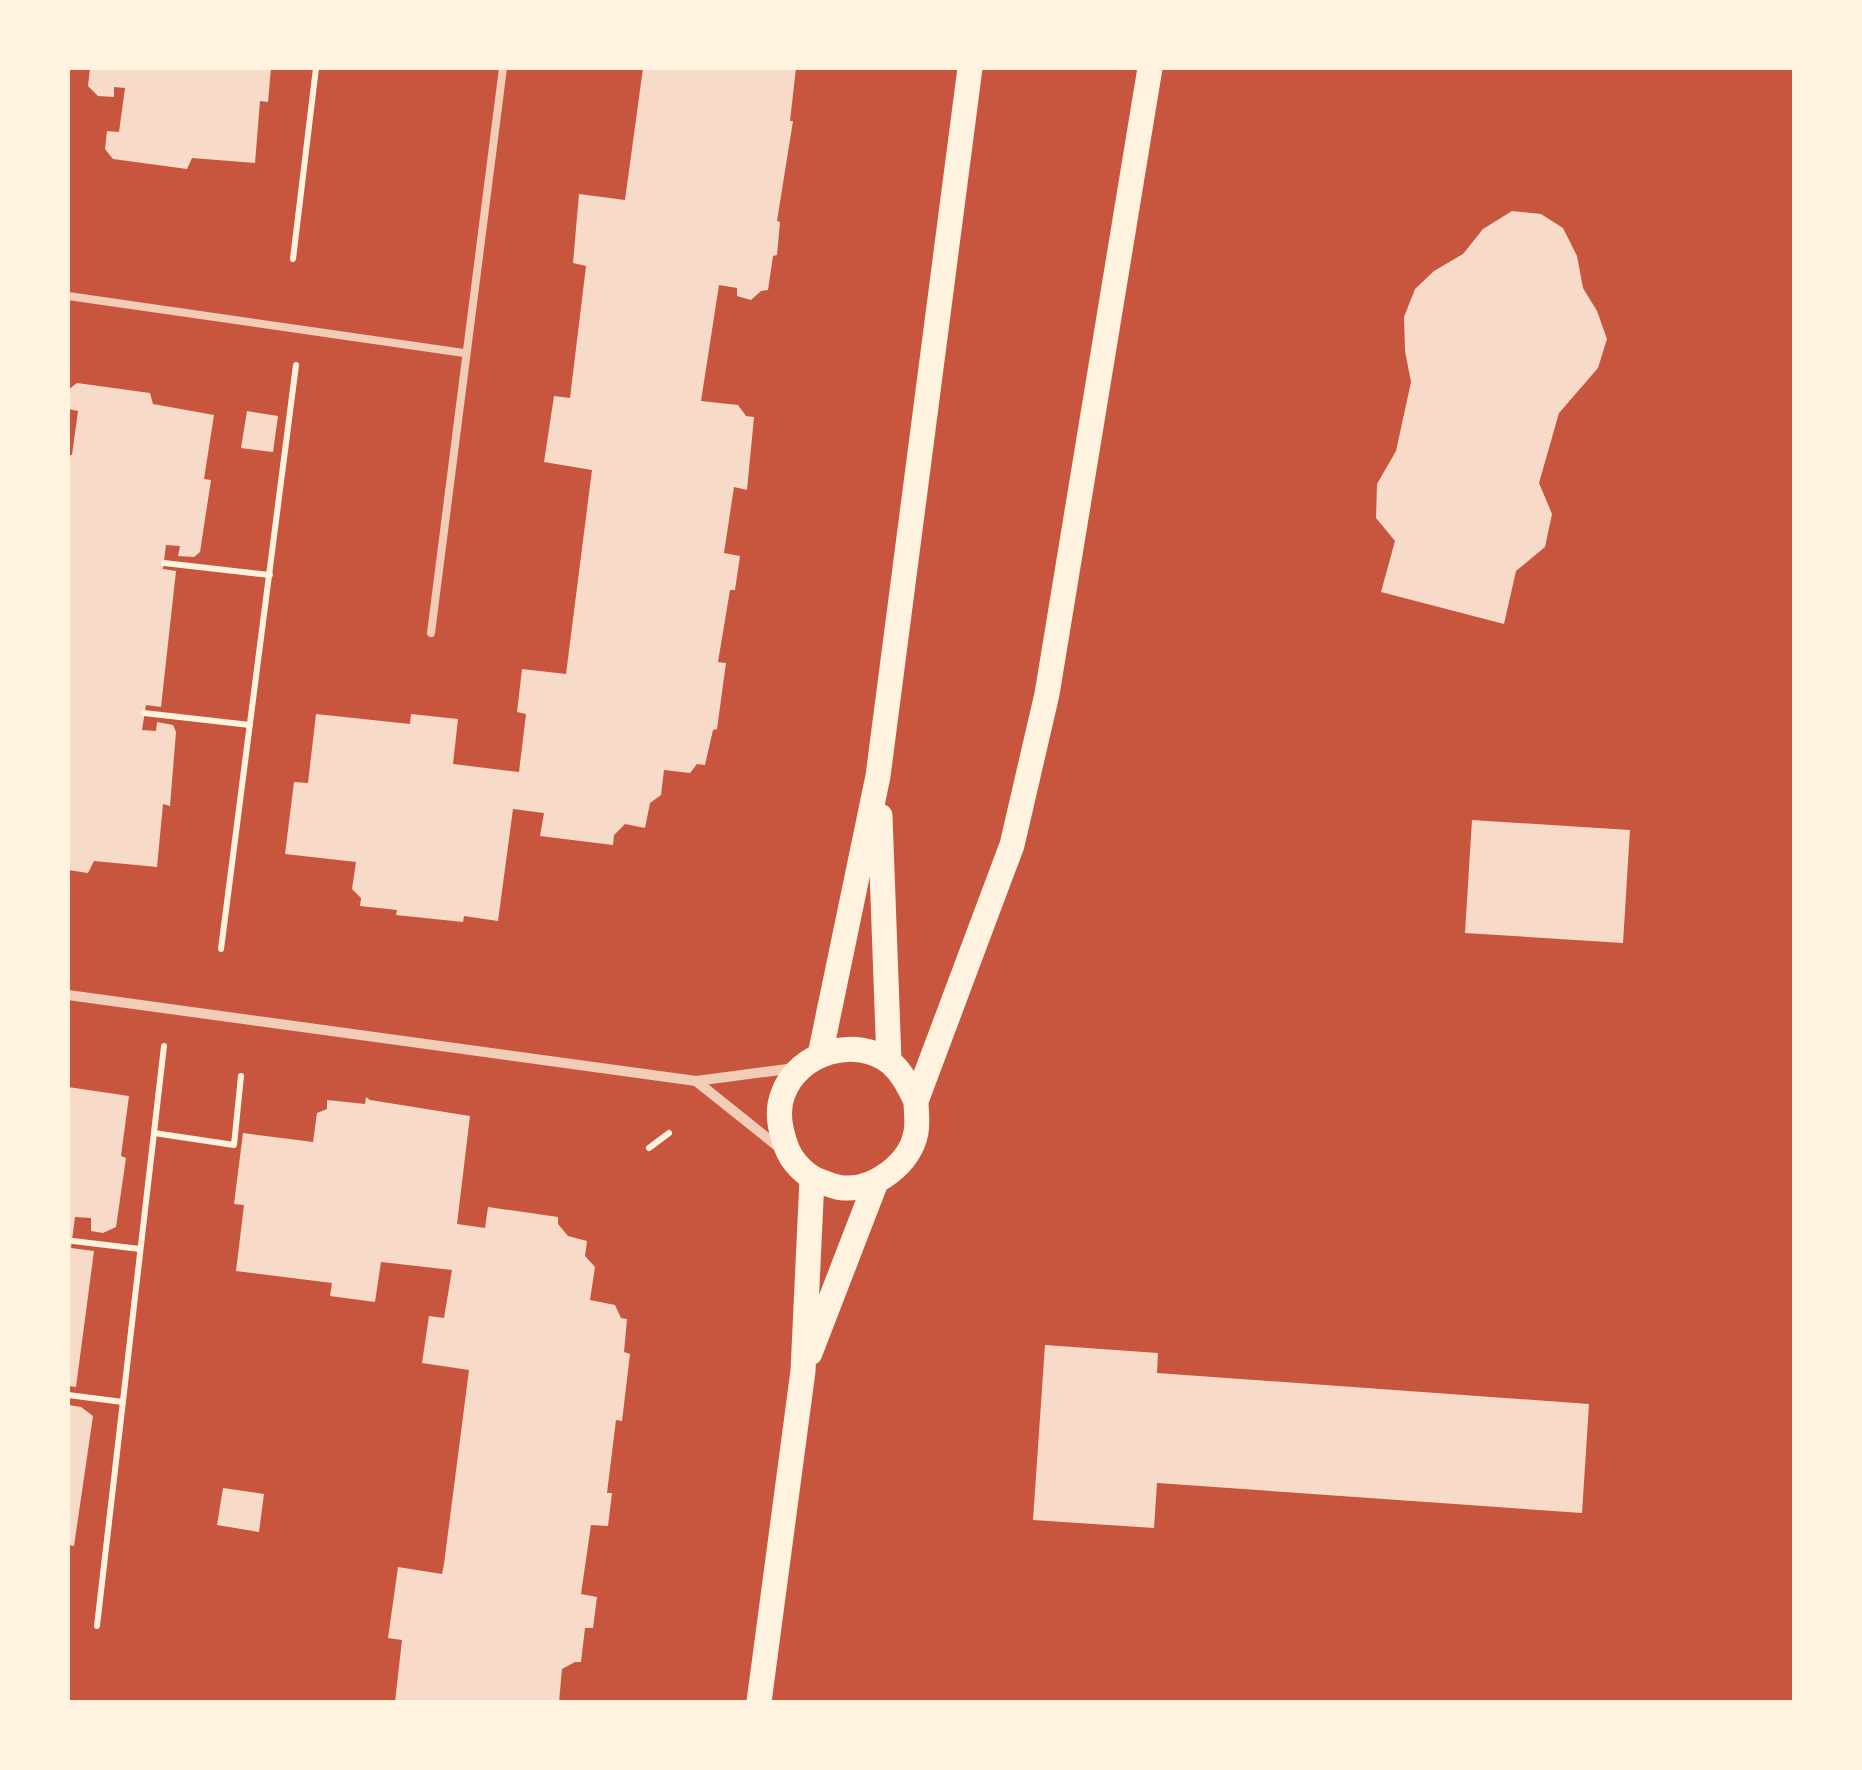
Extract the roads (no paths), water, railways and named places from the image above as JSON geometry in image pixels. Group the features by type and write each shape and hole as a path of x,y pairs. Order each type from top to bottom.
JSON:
{"main road":[{"path":"970,68 878,776 810,1061 782,1094 779,1126 789,1156 812,1178 844,1188 876,1182 901,1163 916,1134 916,1101 1012,846 1046,694 1150,68"},
{"path":"878,776 889,1062"},
{"path":"810,1061 843,1048 867,1052 889,1062 906,1079 916,1101"},
{"path":"758,1702 802,1371 812,1178"},
{"path":"802,1371 876,1182"}],"street":[{"path":"68,995 696,1081 810,1061"},
{"path":"696,1081 789,1156"}],"lane":[{"path":"431,633 502,68"},
{"path":"68,296 464,353"}]}
